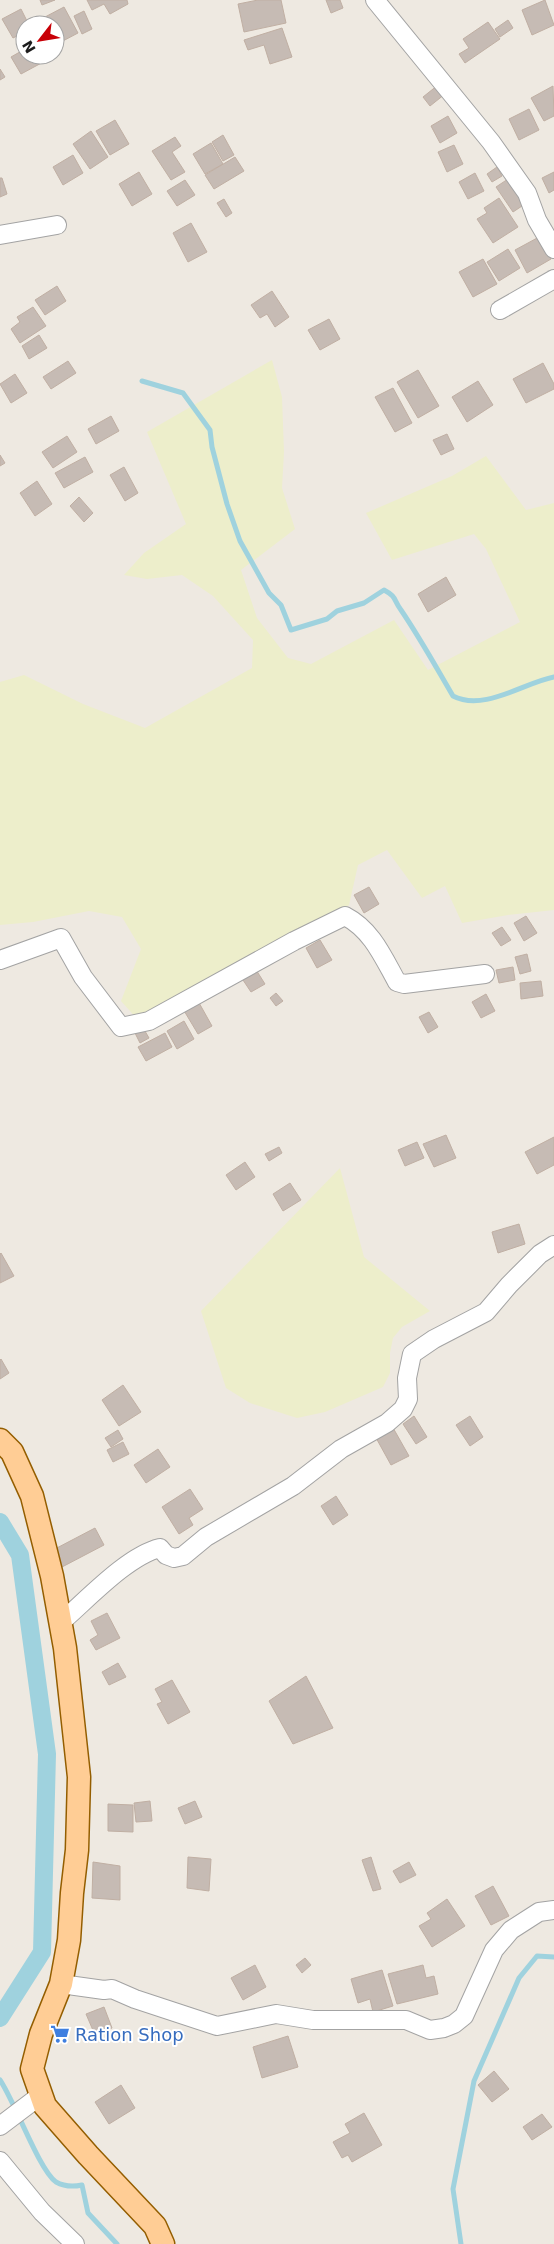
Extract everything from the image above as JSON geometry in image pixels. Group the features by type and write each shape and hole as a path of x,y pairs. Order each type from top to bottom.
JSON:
{"main road":[{"path":"0,1440 12,1452 32,1496 52,1576 60,1623 79,1777 77,1850 69,1940 61,1984 41,2034 32,2069 45,2106 155,2226 163,2244"}],"street":[{"path":"375,0 491,142 526,193 537,220 554,249"},
{"path":"0,235 57,225"},
{"path":"500,310 554,279"},
{"path":"0,960 61,938 83,977 122,1027 150,1021 294,941 345,916 356,922 375,941 398,982 404,984 485,974"},
{"path":"60,1623 110,1579 148,1551 160,1548 166,1555 174,1558 184,1556 206,1537 293,1486 341,1449 388,1423 403,1409 408,1399 407,1378 412,1354 434,1339 486,1312 509,1285 540,1254 554,1246"},
{"path":"61,1984 104,1990 112,1989 135,1999 217,2026 276,2014 313,2020 406,2020 430,2030 444,2028 454,2024 464,2016 494,1950 511,1930 539,1912 554,1910"},
{"path":"0,2126 41,2094"},
{"path":"0,2161 42,2212 75,2244"}],"green space":[{"path":"272,360 282,397 284,452 282,488 295,529 241,570 257,618 288,658 311,664 394,620 428,670 520,622 486,549 474,534 392,560 366,513 452,476 486,456 526,510 554,503 554,910 462,923 445,886 422,898 387,850 358,865 349,905 139,1021 121,1001 141,949 122,917 89,911 33,922 0,925 0,682 24,675 83,704 145,728 252,668 253,640 213,596 182,575 147,579 124,575 144,553 186,524 147,432"},
{"path":"340,1168 364,1257 430,1311 402,1327 393,1338 390,1353 390,1373 383,1387 325,1412 297,1418 250,1403 226,1388 201,1311"}],"building":[{"path":"40,0 55,0 42,5"},
{"path":"87,0 127,0 128,4 110,14 104,4 92,10"},
{"path":"258,0 281,0 286,23 244,32 238,4"},
{"path":"326,0 340,0 343,8 331,13"},
{"path":"545,0 554,25 532,35 522,10"},
{"path":"64,7 78,33 65,40 65,15 49,15"},
{"path":"21,9 24,15 15,15 15,37 13,38 2,19"},
{"path":"84,11 92,29 82,34 74,16"},
{"path":"508,20 513,28 500,37 495,29"},
{"path":"488,22 500,39 465,63 459,54 469,48 463,39"},
{"path":"282,28 292,57 270,64 264,45 248,50 244,40"},
{"path":"15,55 15,64 11,57"},
{"path":"16,65 38,65 21,74"},
{"path":"0,69 5,77 0,80"},
{"path":"438,85 445,94 430,106 423,97"},
{"path":"553,86 554,116 544,121 531,98"},
{"path":"529,109 539,130 519,140 509,119"},
{"path":"448,116 457,133 440,143 431,126"},
{"path":"115,120 129,144 110,155 96,131"},
{"path":"91,131 108,157 90,169 73,144"},
{"path":"223,135 234,155 223,161 212,142"},
{"path":"175,137 181,146 172,152 185,172 171,180 152,151"},
{"path":"211,143 223,164 205,174 193,154"},
{"path":"454,145 463,164 447,172 438,152"},
{"path":"73,155 83,173 63,185 53,167"},
{"path":"235,157 244,171 214,189 205,175"},
{"path":"497,167 502,176 492,182 487,174"},
{"path":"139,172 152,194 132,206 119,184"},
{"path":"554,172 554,190 549,193 542,178"},
{"path":"475,173 484,191 468,199 459,182"},
{"path":"511,177 528,202 513,212 496,187"},
{"path":"0,178 2,178 7,194 0,197"},
{"path":"185,180 195,195 177,206 167,191"},
{"path":"499,198 518,227 493,243 477,219 487,213 484,208"},
{"path":"224,199 232,213 226,217 217,203"},
{"path":"191,223 207,252 188,262 173,233"},
{"path":"539,237 551,259 527,273 515,250"},
{"path":"508,249 520,268 499,281 487,262"},
{"path":"483,259 497,284 473,297 459,272"},
{"path":"57,286 66,301 45,315 35,300"},
{"path":"272,291 289,317 275,327 267,314 260,318 251,305"},
{"path":"33,307 46,326 20,343 11,329 20,322 17,317"},
{"path":"329,319 340,339 320,350 308,330"},
{"path":"39,335 47,348 29,359 22,346"},
{"path":"68,361 76,373 51,389 43,377"},
{"path":"543,363 554,384 554,389 526,403 513,379"},
{"path":"418,370 439,406 418,418 397,382"},
{"path":"15,374 27,393 11,403 0,384"},
{"path":"478,381 493,405 467,422 452,397"},
{"path":"393,388 412,423 395,432 375,397"},
{"path":"111,416 119,431 96,444 88,429"},
{"path":"447,434 454,449 441,455 433,440"},
{"path":"67,436 77,452 53,468 42,452"},
{"path":"0,455 5,463 0,466"},
{"path":"85,457 93,472 64,488 55,473"},
{"path":"124,467 138,493 125,501 110,475"},
{"path":"37,481 52,504 35,516 20,493"},
{"path":"79,497 93,513 84,522 70,506"},
{"path":"446,577 456,595 428,612 418,594"},
{"path":"369,887 379,904 364,913 354,895"},
{"path":"526,916 537,933 524,941 514,923"},
{"path":"502,927 511,940 501,946 492,933"},
{"path":"320,940 332,960 317,968 306,948"},
{"path":"527,954 531,971 520,974 515,957"},
{"path":"253,965 265,984 251,992 239,974"},
{"path":"513,967 515,980 499,983 496,970"},
{"path":"541,981 543,996 521,999 520,983"},
{"path":"276,993 283,1001 276,1006 270,998"},
{"path":"486,994 495,1011 481,1018 472,1002"},
{"path":"198,1001 212,1026 198,1034 183,1009"},
{"path":"429,1012 438,1027 428,1033 419,1017"},
{"path":"184,1021 194,1039 177,1049 167,1031"},
{"path":"142,1026 149,1038 140,1043 134,1031"},
{"path":"165,1033 172,1047 146,1061 138,1047"},
{"path":"446,1135 456,1158 434,1167 423,1144"},
{"path":"554,1137 554,1165 537,1174 525,1152"},
{"path":"417,1142 424,1158 405,1166 398,1150"},
{"path":"279,1147 282,1153 269,1161 265,1154"},
{"path":"245,1162 255,1177 236,1190 226,1175"},
{"path":"290,1183 301,1200 283,1211 273,1194"},
{"path":"519,1224 525,1244 498,1253 492,1232"},
{"path":"0,1254 14,1276 0,1283"},
{"path":"0,1360 9,1373 0,1379"},
{"path":"123,1385 141,1412 119,1426 102,1400"},
{"path":"414,1416 427,1437 416,1444 403,1424"},
{"path":"470,1416 483,1437 470,1446 456,1425"},
{"path":"392,1426 409,1456 391,1465 375,1436"},
{"path":"118,1430 123,1439 111,1447 105,1438"},
{"path":"123,1442 129,1454 113,1462 107,1450"},
{"path":"158,1449 170,1467 146,1483 134,1465"},
{"path":"190,1489 203,1509 189,1518 193,1525 179,1534 162,1507"},
{"path":"336,1496 348,1515 333,1525 321,1506"},
{"path":"95,1528 104,1545 62,1567 53,1550"},
{"path":"107,1613 120,1638 96,1650 90,1640 98,1635 91,1621"},
{"path":"118,1663 126,1677 109,1685 102,1672"},
{"path":"306,1676 333,1728 293,1744 269,1701"},
{"path":"172,1680 190,1712 168,1724 157,1704 162,1702 155,1689"},
{"path":"150,1801 152,1821 136,1822 134,1803"},
{"path":"195,1801 202,1817 185,1824 178,1808"},
{"path":"108,1804 133,1805 133,1832 108,1831"},
{"path":"188,1857 211,1859 209,1891 187,1888"},
{"path":"371,1857 381,1889 373,1891 362,1860"},
{"path":"93,1862 120,1866 120,1900 92,1898"},
{"path":"409,1862 416,1875 400,1883 393,1871"},
{"path":"493,1886 509,1916 491,1925 475,1896"},
{"path":"447,1899 465,1926 432,1947 419,1926 431,1919 427,1913"},
{"path":"305,1958 311,1965 302,1973 296,1965"},
{"path":"255,1965 266,1987 243,2000 231,1978"},
{"path":"423,1965 426,1978 434,1976 438,1994 397,2004 388,1974"},
{"path":"382,1970 393,2006 373,2012 370,1999 358,2003 351,1979"},
{"path":"104,2007 112,2028 95,2035 86,2014"},
{"path":"288,2036 298,2067 262,2078 253,2047"},
{"path":"494,2071 509,2089 492,2102 478,2085"},
{"path":"121,2085 135,2108 109,2124 95,2102"},
{"path":"364,2113 382,2145 352,2162 348,2155 342,2158 333,2142 350,2133 345,2124"},
{"path":"542,2114 552,2127 532,2140 523,2127"}],"waterway":[{"path":"142,381 183,393 210,430 212,447 227,504 240,541 269,593 281,605 291,630 327,619 337,611 364,603 384,590 394,598 453,696 477,701 490,699 554,677"},
{"path":"0,1522 20,1555 47,1754 42,1952 0,2018"},
{"path":"461,2244 453,2189 474,2081 519,1978 537,1956 554,1957"},
{"path":"0,2080 49,2175 56,2182 63,2185 82,2185 88,2213 117,2244"}],"place":[{"name":"Ration Shop","path":"60,2034"}]}
